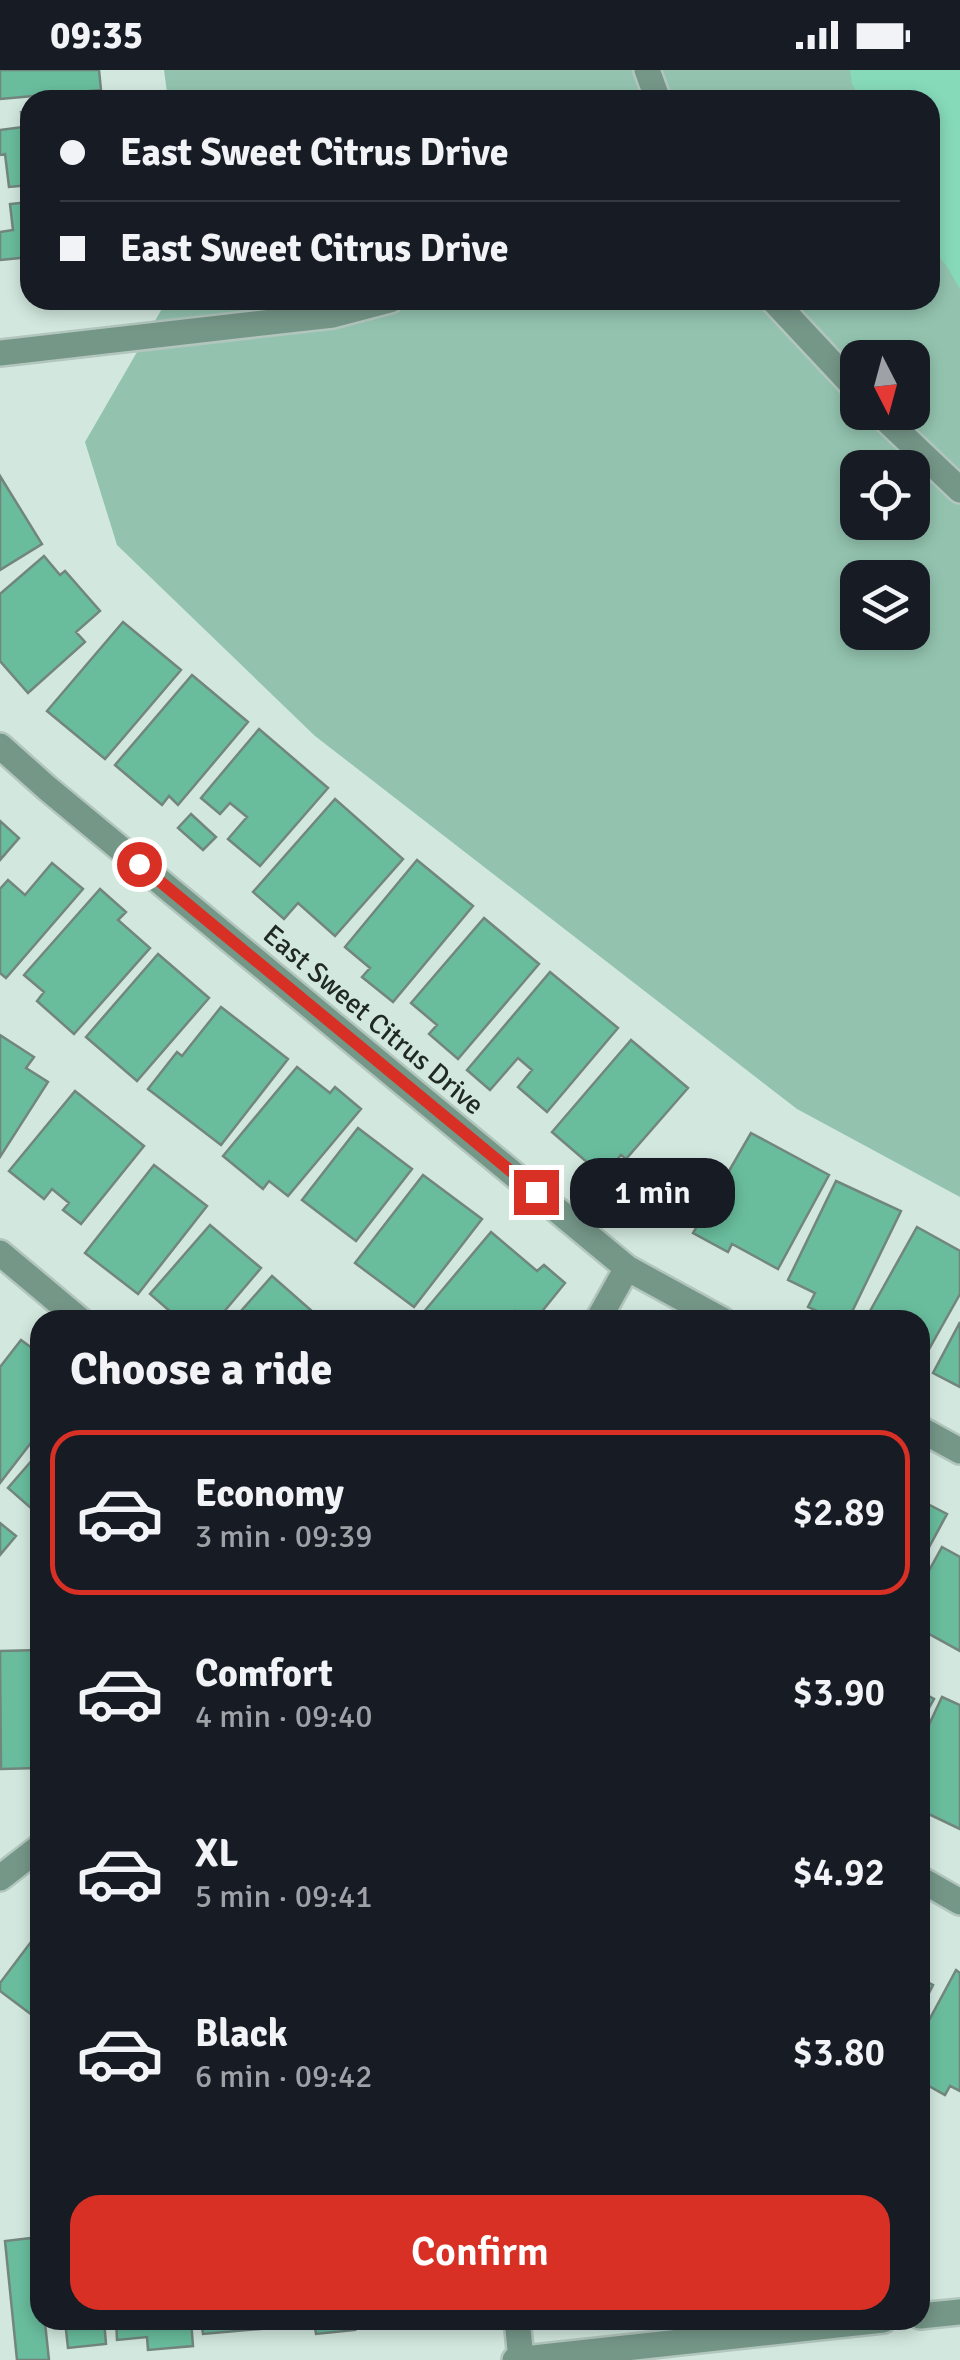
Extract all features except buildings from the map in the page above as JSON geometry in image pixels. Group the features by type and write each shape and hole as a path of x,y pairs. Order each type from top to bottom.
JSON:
{"street":[{"path":"0,353 351,310"},
{"path":"782,310 840,372"},
{"path":"897,430 960,490"},
{"name":"East Sweet Citrus Drive","path":"0,746 627,1268 704,1310"},
{"path":"4,1264 66,1310"},
{"path":"604,1310 627,1268"},
{"path":"930,1434 960,1451"},
{"path":"0,1878 30,1855"},
{"path":"930,1885 960,1902"},
{"path":"930,2315 960,2312"},
{"path":"517,2330 518,2360 792,2330"}],"shaded area":[{"path":"164,70 960,70 960,1197 797,1109 315,736 117,545 85,442 161,310 940,310 940,90 167,90"},
{"path":"850,70 960,70 960,289 940,258 940,90 855,90"}],"route":[{"path":"139,864 536,1192"}]}
